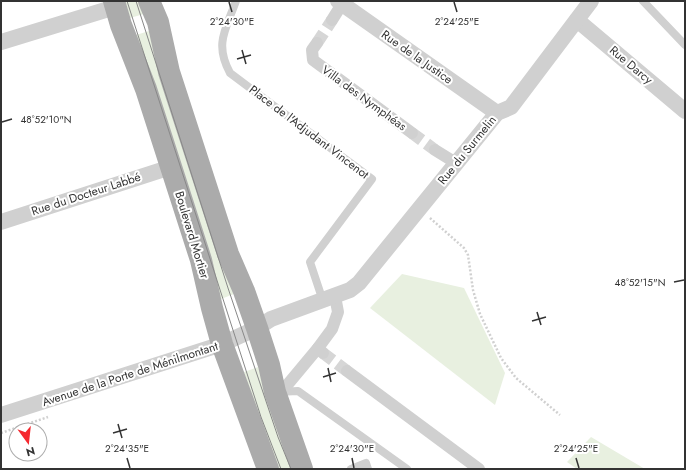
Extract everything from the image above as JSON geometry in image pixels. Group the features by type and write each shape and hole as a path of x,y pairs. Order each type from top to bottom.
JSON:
{"main road":[{"path":"149,1 158,22 169,72 228,254 258,328 275,392 302,469"},
{"name":"Boulevard Mortier","path":"115,4 146,89 201,260 222,344 268,469"}],"street":[{"name":"Rue du Surmelin","path":"329,298 350,290 359,283 497,112 511,107 591,1"},
{"path":"1,42 115,4"},
{"path":"332,20 347,4"},
{"name":"Rue de la Justice","path":"347,4 497,112"},
{"name":"Rue Darcy","path":"577,20 685,111"},
{"name":"Villa des Nymphéas","path":"317,43 312,50 313,60 412,133"},
{"path":"435,150 456,164"},
{"name":"Rue du Docteur Labbé","path":"1,222 171,166"},
{"path":"258,328 271,319 329,298"},
{"name":"Place de l'Adjudant Vincenot","path":"275,392 288,384 320,351 332,329 338,312 329,298"},
{"name":"Avenue de la Porte de Ménilmontant","path":"1,415 222,344 258,328"},
{"path":"347,371 479,469"}],"lane":[{"name":"Place de l'Adjudant Vincenot","path":"236,1 223,37 222,45 222,54 230,73 372,179 310,262 329,298"},
{"path":"643,1 685,45"},
{"path":"275,392 298,391 407,469"},
{"path":"351,469 366,463 368,469"}],"path":[{"path":"432,220 464,248 468,255 473,290 480,314 501,358 516,378 560,415"}],"green space":[{"path":"125,1 139,1 144,14 130,18"},
{"path":"149,31 234,294 221,299 136,35"},
{"path":"402,274 464,288 505,373 495,405 370,308"},
{"path":"258,367 295,469 275,469 244,372"},
{"path":"591,437 645,469 577,469 567,462"}],"tunnel":[{"path":"317,43 332,20"},
{"path":"412,133 435,150"},
{"path":"323,353 347,371"}],"tram line":[{"path":"127,1 261,417 281,469"},
{"path":"136,1 228,288 278,437 291,469"}]}
